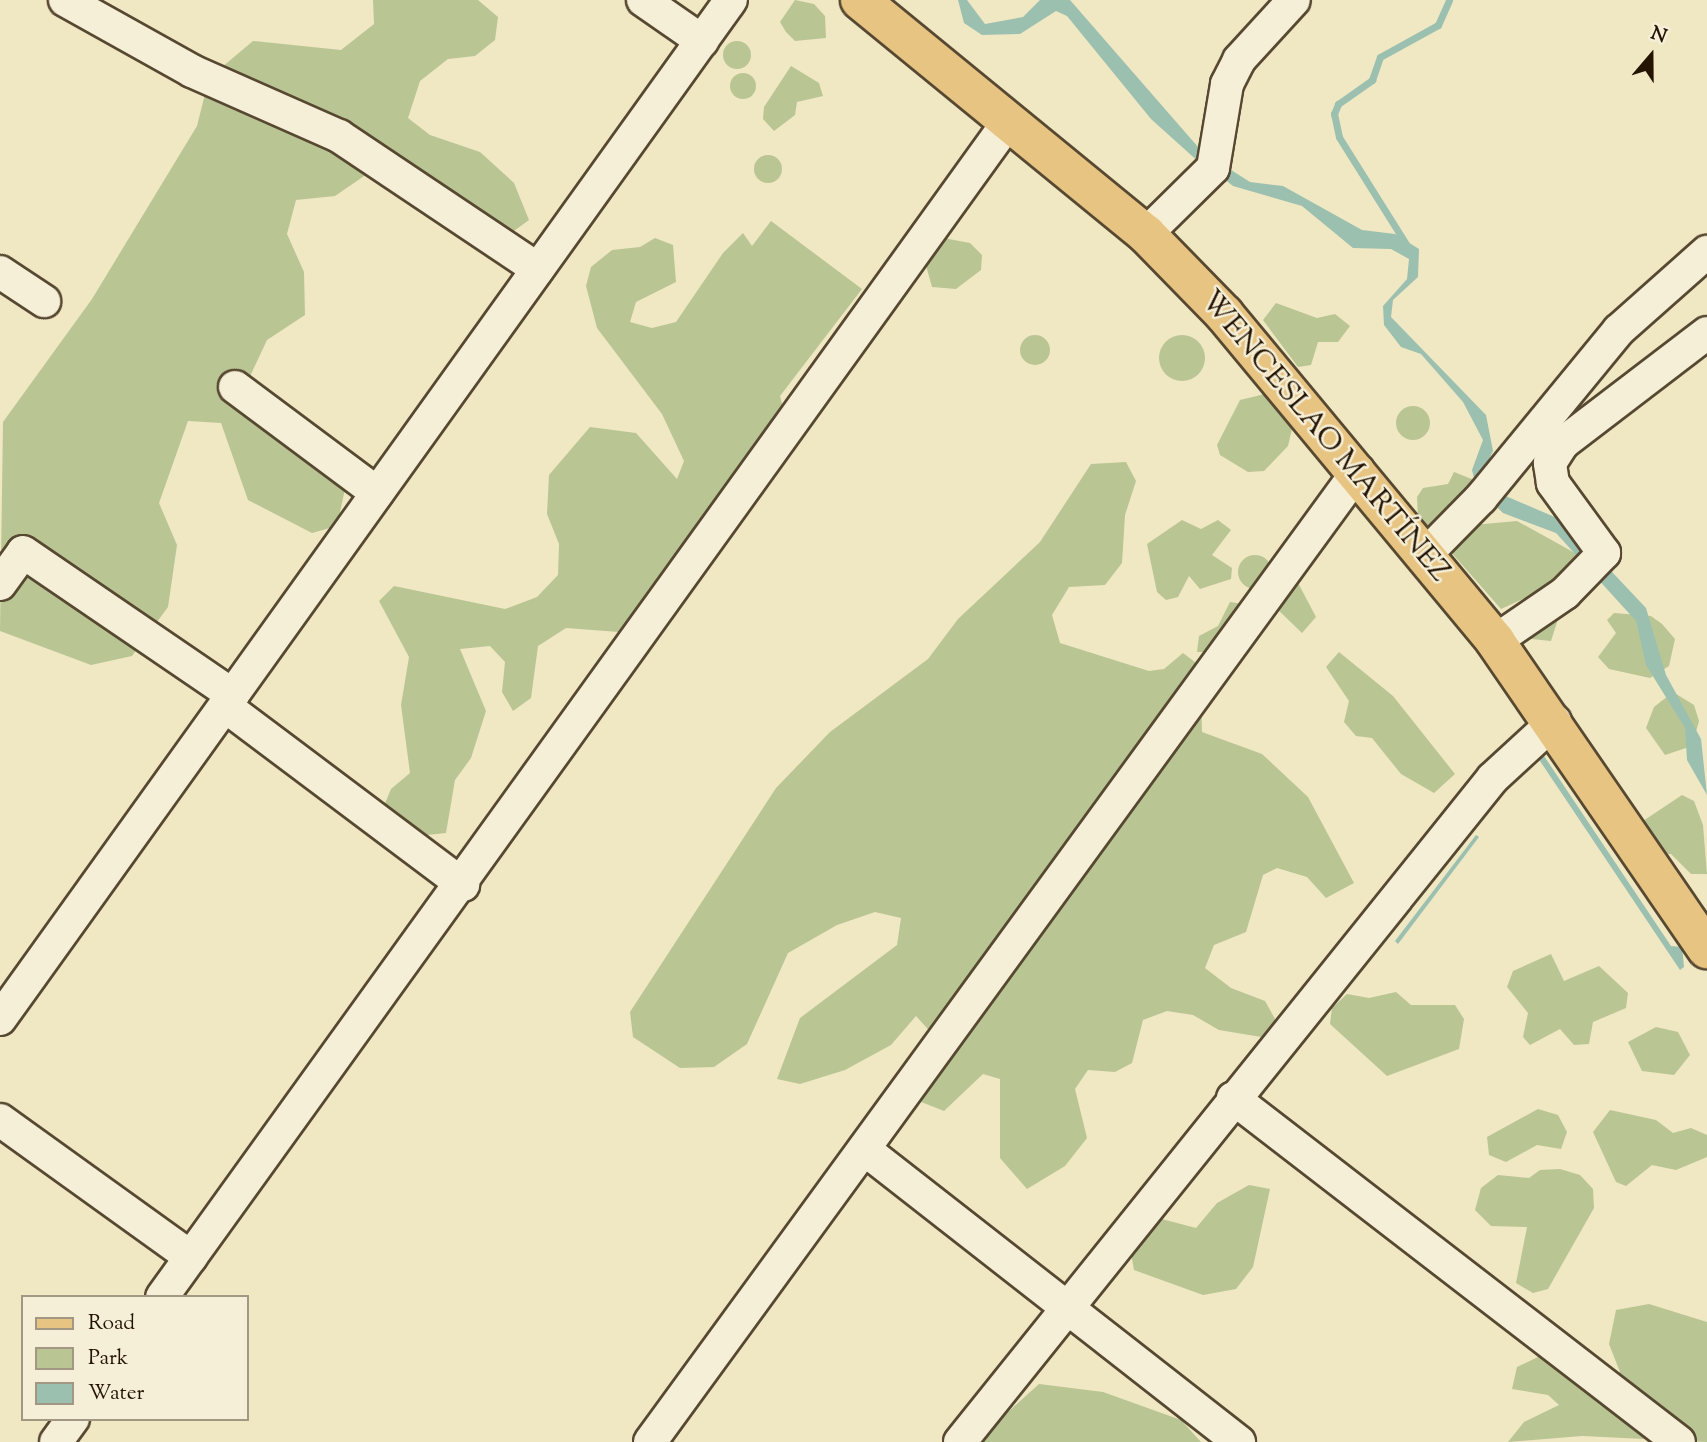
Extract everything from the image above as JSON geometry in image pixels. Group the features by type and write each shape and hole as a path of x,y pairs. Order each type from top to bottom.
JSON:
{"main road":[{"name":"WENCESLAO MARTÍNEZ","path":"860,0 1146,234 1231,338 1358,471 1425,555 1446,598 1495,641 1555,720 1707,949"}],"street":[{"path":"65,0 192,71 339,136 538,269"},
{"path":"643,0 702,41"},
{"path":"0,1019 731,0"},
{"path":"1146,234 1213,168 1227,84 1239,60 1294,0"},
{"path":"163,1295 463,885 1009,121"},
{"path":"1425,555 1481,498 1619,330 1707,252"},
{"path":"0,272 44,301"},
{"path":"1495,641 1565,593 1604,553 1553,483 1550,464 1563,443 1707,333"},
{"path":"235,387 377,493"},
{"path":"650,1442 1358,471"},
{"path":"0,584 23,552 229,700 463,885"},
{"path":"960,1442 1233,1098 1493,778 1555,720"},
{"path":"1233,1098 1679,1442"},
{"path":"0,1120 191,1256"},
{"path":"864,1149 1066,1310 1239,1442"},
{"path":"56,1442 72,1421"}],"green space":[{"path":"373,0 478,0 498,17 495,40 475,56 448,59 420,81 408,118 430,135 480,152 514,183 529,220 503,239 367,174 335,196 296,200 287,234 304,272 305,315 267,340 246,385 324,457 345,489 337,526 312,533 248,500 221,423 188,421 159,503 177,545 168,607 132,656 91,665 0,631 3,422 92,299 197,126 209,78 253,41 341,50 374,24"},
{"path":"795,0 814,4 825,16 826,38 795,41 786,32 780,22"},
{"path":"737,41 747,45 751,55 747,65 737,69 727,65 723,55 727,45"},
{"path":"791,66 819,83 823,96 797,102 795,115 774,131 763,119 764,107"},
{"path":"743,73 752,77 756,86 752,95 743,99 734,95 730,86 734,77"},
{"path":"768,155 778,159 782,169 778,179 768,183 758,179 754,169 758,159"},
{"path":"771,221 862,289 780,396 790,436 632,633 566,628 538,646 531,698 513,711 502,692 505,662 490,646 460,649 486,711 471,758 455,780 446,833 399,838 376,825 391,789 410,773 401,705 409,657 379,601 394,586 505,609 537,597 558,575 559,544 547,514 549,475 590,427 636,433 677,479 684,461 662,414 597,328 586,286 591,267 612,250 640,247 655,238 673,245 676,282 636,302 630,322 652,328 676,322 723,253 743,233 752,246"},
{"path":"938,237 970,243 982,255 981,270 956,289 932,287 925,262"},
{"path":"1276,303 1317,318 1335,314 1350,326 1338,342 1318,342 1311,365 1298,367 1263,320"},
{"path":"1035,335 1046,339 1050,350 1046,361 1035,365 1024,361 1020,350 1024,339"},
{"path":"1182,335 1198,342 1205,358 1198,374 1182,381 1166,374 1159,358 1166,342"},
{"path":"1269,393 1285,405 1292,429 1288,446 1264,471 1248,472 1220,455 1217,445 1240,400"},
{"path":"1413,406 1425,411 1430,423 1425,435 1413,440 1401,435 1396,423 1401,411"},
{"path":"1126,462 1136,481 1125,515 1122,563 1105,585 1069,587 1052,615 1060,643 1149,671 1164,669 1183,653 1200,666 1202,732 1262,754 1308,797 1354,883 1326,898 1307,877 1277,868 1263,875 1246,932 1214,945 1205,968 1231,988 1265,1001 1275,1019 1273,1039 1219,1030 1193,1015 1167,1011 1143,1020 1132,1063 1115,1072 1088,1070 1075,1089 1087,1138 1065,1166 1027,1189 1000,1158 1000,1079 983,1074 944,1111 911,1098 935,1037 916,1016 891,1045 845,1070 800,1084 777,1079 800,1018 897,945 901,918 875,912 837,925 788,953 747,1044 714,1067 680,1068 633,1037 630,1012 776,788 830,732 928,659 958,619 1040,542 1091,464"},
{"path":"1454,472 1479,482 1433,530 1418,517 1417,497 1423,488 1448,484"},
{"path":"1182,520 1201,529 1218,520 1231,530 1212,555 1232,568 1231,579 1200,589 1189,576 1178,597 1166,600 1157,592 1147,544"},
{"path":"1517,521 1584,558 1590,590 1559,616 1551,641 1532,639 1525,598 1501,609 1450,551 1473,525"},
{"path":"1255,555 1267,560 1272,572 1267,584 1255,589 1243,584 1238,572 1243,560"},
{"path":"1297,581 1316,617 1302,633 1272,604"},
{"path":"1230,602 1250,605 1215,652 1197,652 1199,636 1218,626"},
{"path":"1614,613 1651,616 1662,624 1675,639 1669,666 1650,678 1609,669 1598,657 1616,633 1607,620"},
{"path":"1339,652 1393,696 1455,774 1434,793 1401,774 1372,738 1356,736 1344,722 1349,701 1326,667"},
{"path":"1673,692 1694,705 1699,721 1692,746 1665,755 1646,728 1654,707"},
{"path":"1682,795 1694,801 1703,825 1707,874 1691,874 1671,854 1654,855 1640,823"},
{"path":"1551,954 1564,981 1599,966 1628,993 1626,1008 1593,1022 1589,1044 1574,1045 1560,1029 1530,1045 1523,1037 1528,1013 1507,987 1513,971"},
{"path":"1396,992 1411,1005 1455,1005 1464,1019 1459,1049 1387,1076 1330,1024 1332,1008 1347,994 1369,998"},
{"path":"1656,1027 1678,1032 1690,1055 1674,1075 1642,1071 1628,1042"},
{"path":"1538,1109 1558,1115 1567,1132 1561,1149 1537,1145 1506,1162 1489,1155 1487,1137"},
{"path":"1610,1110 1656,1120 1673,1133 1691,1128 1707,1135 1707,1157 1676,1170 1652,1165 1626,1186 1616,1182 1593,1132"},
{"path":"1560,1169 1580,1175 1593,1189 1594,1208 1548,1289 1533,1293 1516,1283 1527,1227 1491,1226 1475,1210 1481,1188 1498,1175 1529,1178 1540,1170"},
{"path":"1249,1185 1270,1189 1253,1267 1236,1289 1203,1295 1134,1270 1131,1253 1158,1218 1196,1228 1217,1203"},
{"path":"1649,1304 1707,1322 1707,1442 1582,1436 1508,1442 1524,1422 1559,1405 1548,1395 1512,1389 1517,1367 1544,1354 1588,1372 1620,1372 1609,1344 1616,1310"},
{"path":"1039,1384 1103,1392 1181,1420 1201,1442 975,1442"}],"water":[{"path":"958,0 967,0 985,24 1023,17 1040,0 1070,0 1205,155 1201,164 1151,119 1067,16 1056,11 1020,34 982,35 964,23"},
{"path":"1228,168 1250,182 1283,186 1362,230 1395,234 1419,249 1418,277 1393,300 1391,317 1486,415 1493,451 1476,486 1472,470 1483,440 1463,402 1421,354 1401,347 1384,325 1383,306 1407,279 1409,259 1391,249 1353,248 1302,206 1233,186 1223,178"},
{"path":"1501,494 1564,521 1646,608 1666,675 1701,739 1707,795 1687,760 1685,728 1646,665 1636,621 1556,533 1503,513 1493,503"},
{"path":"1542,753 1671,946 1682,947 1684,967 1680,970 1536,755"},
{"path":"1476,835 1479,837 1398,944 1395,941"}],"waterway":[{"path":"1406,244 1339,137 1334,114 1338,104 1372,80 1380,57 1438,25 1449,0"}]}
